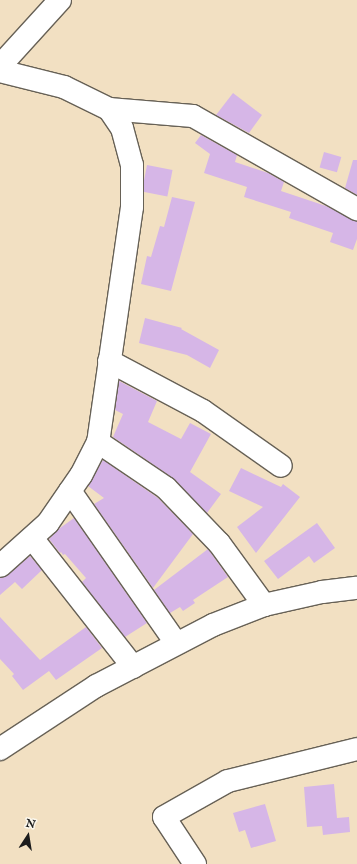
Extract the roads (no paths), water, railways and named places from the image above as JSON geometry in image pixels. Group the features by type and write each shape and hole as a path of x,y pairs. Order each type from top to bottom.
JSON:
{"street":[{"path":"0,66 60,0"},
{"path":"0,71 64,87 109,109 193,116 357,209"},
{"path":"0,566 48,523 81,476 98,442 109,361 118,316 132,207 132,165 122,128 109,109"},
{"path":"109,361 202,411 280,466"},
{"path":"98,442 166,488 219,543 264,605"},
{"path":"70,491 176,643"},
{"path":"32,538 133,667"},
{"path":"0,748 96,686 213,625 264,605 322,592 357,588"},
{"path":"195,864 164,817 228,781 357,749"}]}
